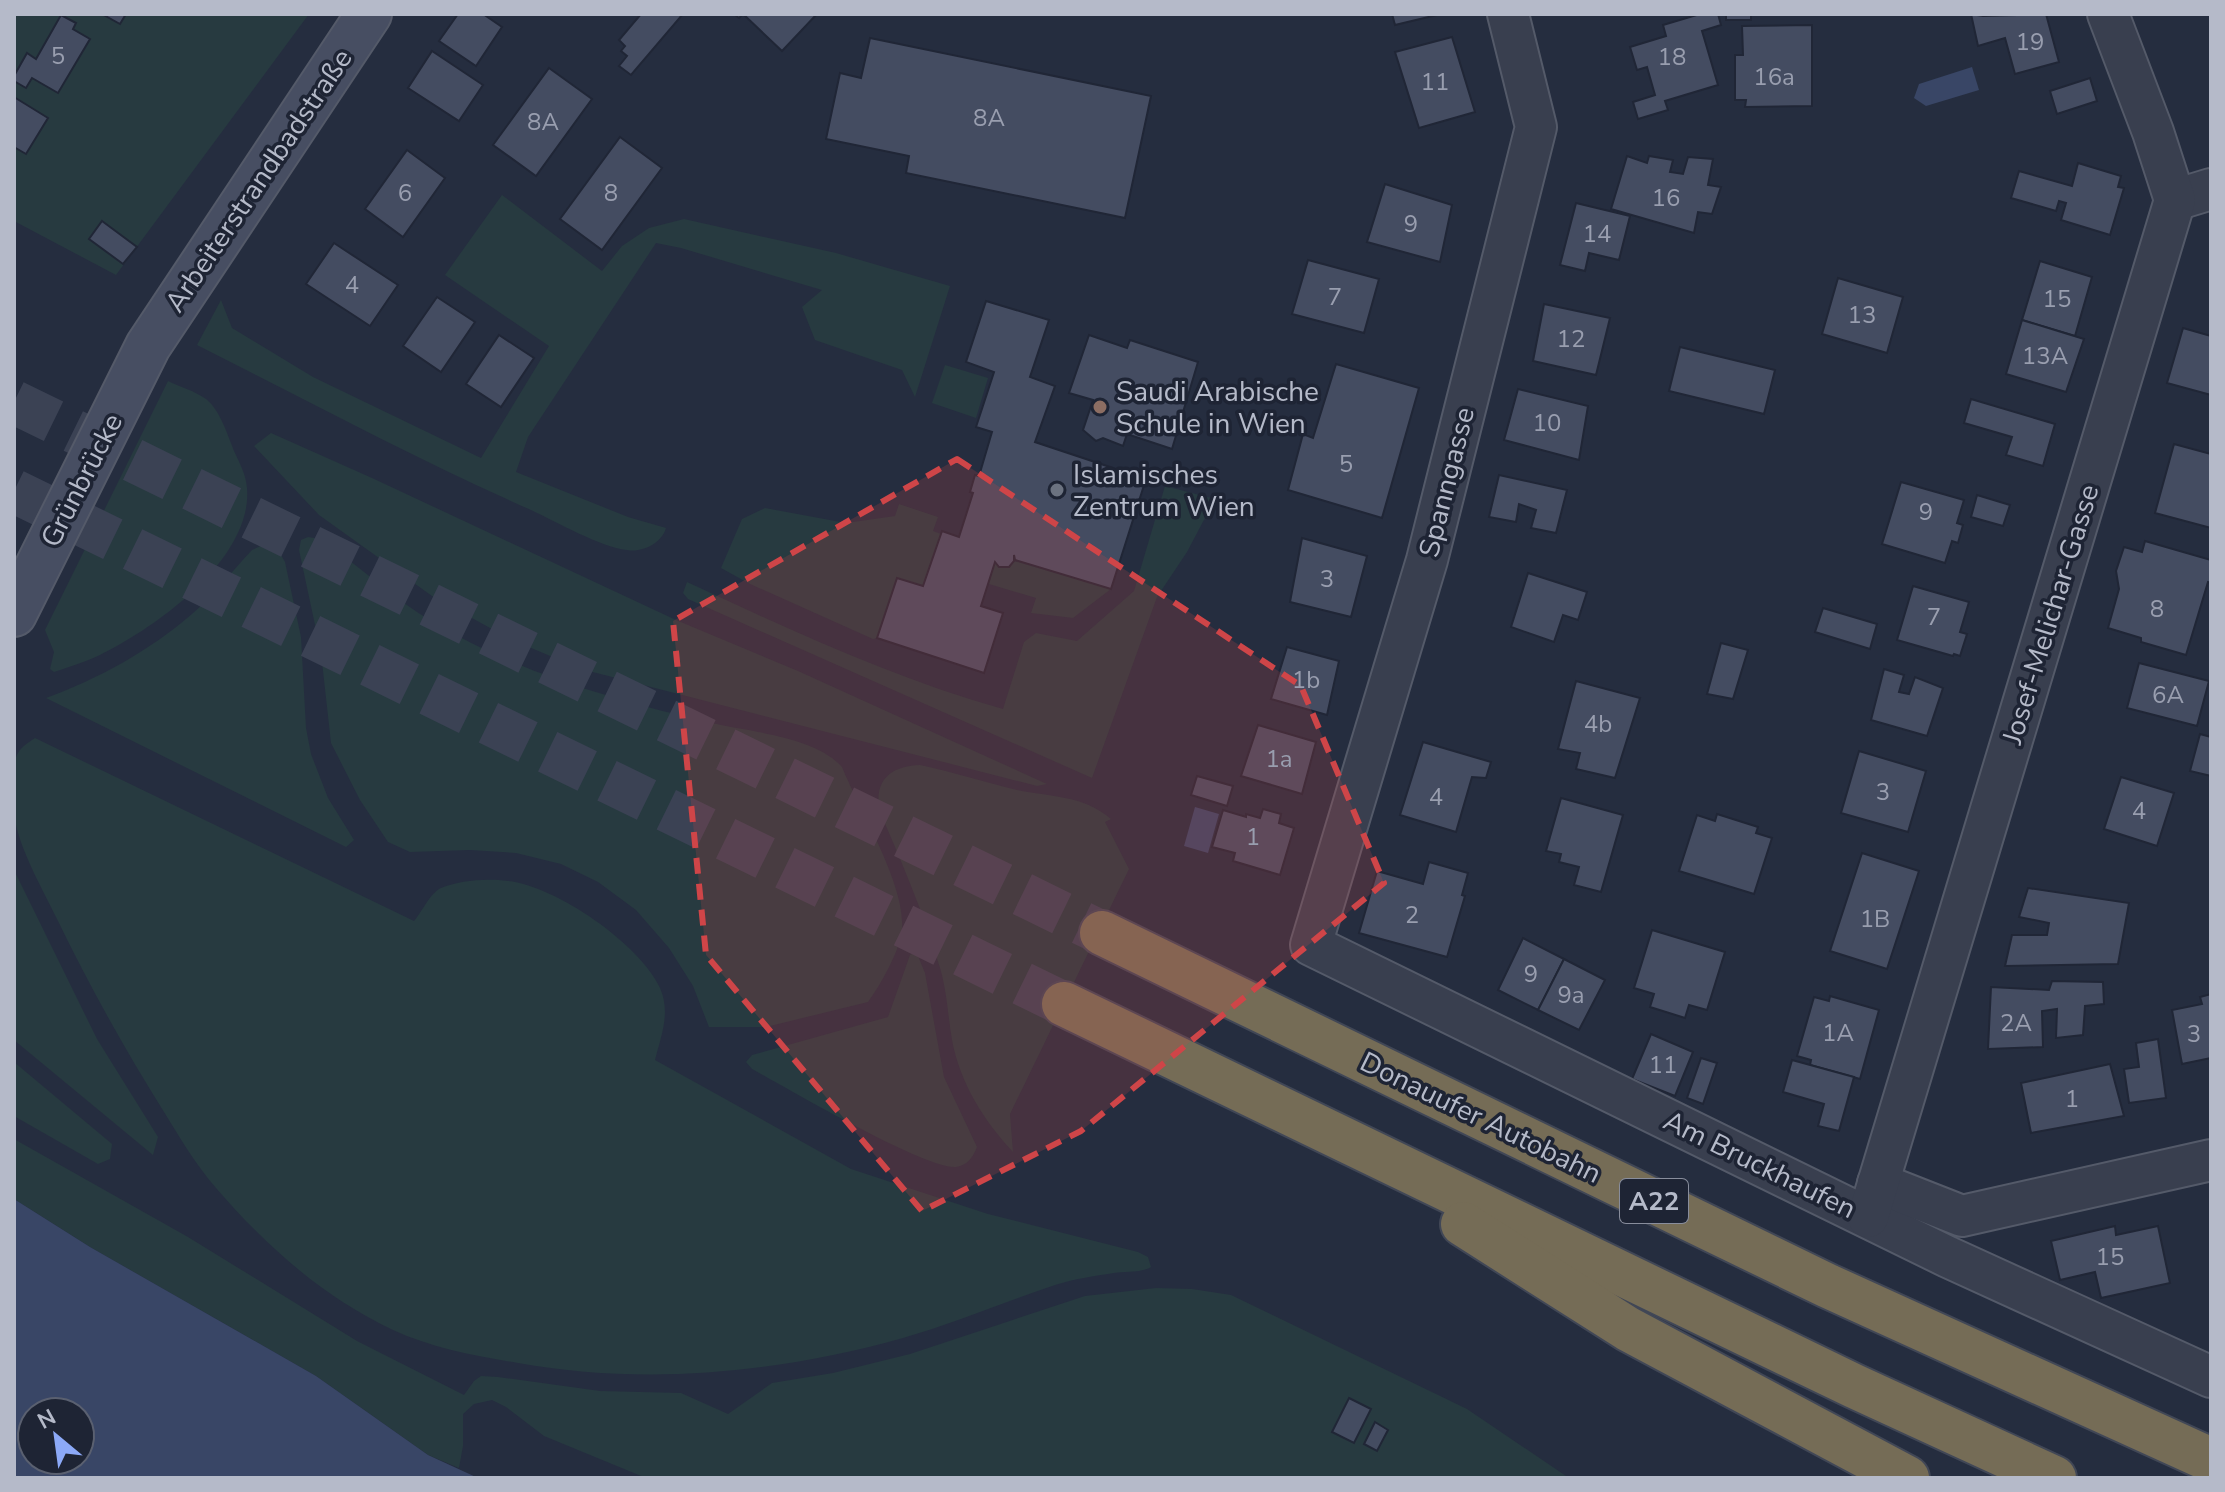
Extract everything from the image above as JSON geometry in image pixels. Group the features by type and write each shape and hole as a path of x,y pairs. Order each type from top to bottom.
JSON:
{"highway":[{"name":"Donauufer Autobahn","path":"1102,933 1828,1286 2211,1460"},
{"path":"1064,1004 1854,1386 2054,1478"},
{"path":"1300,1118 1628,1329 1907,1478"}],"street":[{"name":"Arbeiterstrandbadstraße","path":"148,346 369,14"},
{"name":"Spanngasse","path":"1311,945 1427,560 1536,127 1508,14"},
{"name":"Josef-Melichar-Gasse","path":"1873,1200 2193,194 2153,132 2108,14"},
{"name":"Grünbrücke","path":"14,614 148,346"},
{"name":"Am Bruckhaufen","path":"1311,945 1873,1200 1948,1257 2211,1377"},
{"path":"1873,1200 1962,1216 2211,1160"},
{"path":"1948,1257 1962,1216"}],"highlighted area":[{"path":"957,459 1301,686 1384,883 1081,1131 922,1211 706,955 673,621"}],"shaded area":[{"path":"14,14 309,14 116,275 14,221"},
{"path":"502,195 602,271 622,246 649,228 684,219 836,253 950,286 915,397 902,370 815,340 802,307 822,290 656,243 528,437 516,472 628,517 666,528 656,542 633,551 604,544 489,491 197,345 221,300 232,328 313,377 481,458 549,346 445,275"},
{"path":"945,365 988,378 976,418 932,403"},
{"path":"168,381 206,399 220,417 245,479 245,514 234,540 218,565 172,609 147,628 100,655 54,672 50,669 54,652 45,630"},
{"path":"271,433 676,620 798,671 1047,784 1037,786 581,669 510,639 432,596 319,515 254,446"},
{"path":"1165,486 1215,499 1187,552 1157,597 1092,778 688,599 683,593 687,582 882,668 1003,709 1024,642 1036,633 1077,641 1134,591"},
{"path":"899,504 938,517 933,531 941,534 923,586 877,638 873,639 750,584 721,568 742,519 765,508 846,523 895,516"},
{"path":"308,537 321,539 433,622 534,671 640,705 800,742 831,757 842,767 880,847 897,891 901,911 902,929 898,947 868,1002 766,1027 709,1027 693,986 669,948 636,910 598,882 561,864 516,853 470,850 410,852 388,842 360,800 331,743 321,653 299,550 301,540"},
{"path":"263,545 277,550 285,562 301,637 306,728 311,754 328,798 354,840 346,847 46,698 86,682 159,640 200,607 252,550"},
{"path":"1014,561 1111,589 1073,618 1031,613 1036,598 989,584 995,562 1003,568"},
{"path":"35,738 414,921 437,890 457,883 508,881 549,894 572,905 616,936 650,971 660,988 665,1006 655,1060 851,1169 988,1214 1138,1252 1148,1257 1151,1267 1062,1283 922,1332 856,1350 808,1360 712,1372 615,1374 566,1370 454,1351 393,1330 319,1286 255,1230 202,1170 150,1089 82,968 22,846 13,806 14,766 19,751"},
{"path":"920,765 1089,805 1111,819 1105,822 1129,869 1010,1114 1013,1152 983,1114 961,1071 934,948 880,812 879,791 886,777 901,768"},
{"path":"14,870 97,1039 158,1137 153,1155 14,1040"},
{"path":"916,951 925,973 944,1077 977,1147 970,1160 956,1167 940,1164 887,1142 752,1069 746,1062 752,1055 888,1017 910,955"},
{"path":"14,1062 112,1144 110,1159 98,1164 14,1116"},
{"path":"14,1139 188,1237 357,1341 464,1395 481,1376 498,1377 600,1391 681,1393 728,1414 772,1383 833,1373 910,1354 1085,1296 1156,1288 1192,1289 1231,1295 1467,1409 1569,1478 646,1478 544,1436 492,1400 474,1404 463,1414 459,1468 428,1455 316,1376 90,1247 14,1199"}],"water":[{"path":"1972,67 1979,90 1926,106 1914,98 1919,84"},
{"path":"1195,807 1219,814 1208,853 1184,846"},
{"path":"14,1199 90,1247 316,1376 428,1455 478,1478 14,1478"}],"building":[{"path":"102,14 126,14 120,24"},
{"path":"458,14 483,14 502,27 476,66 439,41"},
{"path":"641,14 683,14 631,75 619,66 627,56 621,51 625,46 619,40"},
{"path":"743,14 817,14 782,51"},
{"path":"1392,14 1441,14 1395,25"},
{"path":"1700,14 1718,14 1721,25 1702,31 1718,85 1665,101 1668,110 1638,119 1633,102 1655,95 1647,67 1637,70 1630,47 1666,36 1663,25"},
{"path":"1726,14 1751,14 1751,20 1726,20"},
{"path":"1971,14 2046,14 2059,62 2015,74 2005,38 1978,46"},
{"path":"61,15 76,23 73,29 90,39 58,93 32,78 26,88 14,81 27,53 36,59"},
{"path":"1812,25 1812,106 1745,107 1746,100 1735,100 1735,55 1743,55 1742,26"},
{"path":"1452,37 1475,112 1419,128 1395,52"},
{"path":"870,38 1151,96 1125,218 906,173 909,156 826,139 840,73 861,78"},
{"path":"432,51 483,85 459,121 408,88"},
{"path":"549,68 592,99 536,176 493,145"},
{"path":"2090,78 2097,101 2057,114 2050,91"},
{"path":"14,97 48,118 26,154 14,147"},
{"path":"620,137 662,168 602,250 560,219"},
{"path":"407,150 445,178 403,237 365,209"},
{"path":"1627,156 1647,163 1649,156 1673,160 1670,172 1683,174 1688,157 1713,159 1708,185 1721,187 1712,214 1698,212 1694,233 1611,209"},
{"path":"2078,163 2121,176 2118,187 2124,188 2110,235 2061,220 2066,203 2059,201 2056,211 2011,198 2019,171 2072,186"},
{"path":"1385,184 1452,205 1440,262 1367,242"},
{"path":"1576,203 1630,216 1619,260 1589,253 1585,271 1560,265"},
{"path":"102,221 137,247 123,264 89,239"},
{"path":"334,243 398,285 370,326 306,284"},
{"path":"1308,260 1379,279 1364,333 1292,314"},
{"path":"2040,261 2092,277 2075,336 2022,320"},
{"path":"1838,278 1903,297 1887,353 1822,334"},
{"path":"437,297 475,322 441,372 403,346"},
{"name":"Islamisches Zentrum Wien","path":"986,301 1049,320 1030,377 1055,386 1035,442 1146,479 1111,589 1015,560 1014,555 1009,567 999,567 995,562 981,606 1003,613 984,673 877,638 897,578 923,586 942,531 959,537 973,493 970,492 975,475 979,476 992,432 976,427 994,372 966,362"},
{"path":"1544,304 1610,318 1596,375 1533,361"},
{"path":"2022,320 2084,339 2066,392 2006,374"},
{"path":"2183,328 2211,336 2211,395 2167,383"},
{"path":"499,335 534,358 501,407 466,384"},
{"path":"1089,335 1127,348 1130,340 1198,362 1172,449 1127,434 1123,446 1103,438 1096,441 1083,430 1093,400 1069,393"},
{"path":"1680,347 1775,370 1764,414 1669,391"},
{"path":"1336,364 1419,388 1382,518 1288,490 1303,434 1313,438"},
{"path":"1518,389 1588,406 1579,460 1504,440"},
{"path":"1971,399 2055,424 2043,466 2006,455 2012,437 1964,423"},
{"path":"2174,444 2211,454 2211,528 2155,513"},
{"path":"1499,475 1567,490 1556,533 1531,528 1536,510 1519,504 1516,522 1489,517"},
{"path":"1901,482 1964,500 1957,523 1963,525 1958,543 1952,541 1945,563 1882,544"},
{"path":"1977,495 2010,505 2003,526 1971,517"},
{"path":"1302,538 1367,556 1351,617 1290,602"},
{"path":"2145,541 2211,560 2211,583 2208,582 2186,655 2141,642 2141,638 2108,628 2119,589 2116,571 2124,547 2142,552"},
{"path":"1528,573 1587,592 1578,620 1563,615 1554,642 1511,627"},
{"path":"1913,586 1969,602 1960,632 1967,634 1960,656 1897,640"},
{"path":"1823,608 1877,624 1870,649 1815,632"},
{"path":"1721,643 1748,650 1733,699 1707,694"},
{"path":"1287,647 1339,661 1327,715 1271,699"},
{"path":"2139,663 2209,681 2197,726 2127,708"},
{"path":"1884,669 1904,675 1899,692 1909,694 1915,677 1943,688 1927,736 1871,720"},
{"path":"1576,681 1640,698 1615,778 1576,769 1580,753 1558,749"},
{"path":"1258,725 1316,742 1302,794 1241,776"},
{"path":"2200,734 2211,737 2211,776 2190,771"},
{"path":"1423,742 1491,762 1486,778 1472,777 1456,832 1400,815"},
{"path":"1859,751 1926,771 1908,832 1841,813"},
{"path":"1197,776 1233,786 1227,806 1191,795"},
{"path":"2121,777 2174,793 2157,846 2104,829"},
{"path":"1561,798 1623,815 1601,892 1574,885 1579,867 1559,862 1561,854 1546,851"},
{"path":"1263,809 1281,814 1279,823 1294,828 1280,875 1233,861 1235,853 1212,847 1223,810 1260,818"},
{"path":"1717,814 1758,827 1756,833 1772,838 1754,894 1679,871 1697,815 1715,821"},
{"path":"1862,853 1919,871 1887,969 1830,951"},
{"path":"1429,862 1468,873 1462,895 1465,896 1447,957 1359,933 1377,871 1423,884"},
{"path":"2028,888 2129,903 2118,964 2005,966 2012,935 2047,935 2049,923 2019,917"},
{"path":"1652,930 1725,952 1707,1010 1689,1005 1685,1018 1650,1007 1654,994 1634,988"},
{"path":"1523,938 1564,959 1538,1010 1498,990"},
{"path":"1564,959 1605,980 1579,1030 1538,1010"},
{"path":"2052,981 2103,982 2104,1004 2085,1006 2083,1035 2056,1038 2057,1009 2042,1011 2043,1047 1988,1049 1991,987 2049,990"},
{"path":"2211,994 2211,1058 2182,1064 2172,1010 2202,1004 2200,997"},
{"path":"1830,996 1879,1010 1860,1079 1810,1065 1811,1060 1797,1056 1814,997 1829,1001"},
{"path":"1651,1034 1693,1052 1675,1096 1632,1079"},
{"path":"2158,1039 2166,1098 2129,1103 2124,1069 2139,1067 2136,1043"},
{"path":"1701,1058 1717,1063 1703,1104 1687,1098"},
{"path":"1792,1060 1854,1077 1839,1131 1818,1126 1824,1104 1783,1092"},
{"path":"2110,1064 2124,1116 2031,1133 2021,1083"},
{"path":"2115,1226 2116,1235 2158,1226 2170,1283 2101,1298 2095,1272 2060,1280 2051,1241"},
{"path":"1349,1398 1371,1409 1354,1443 1332,1432"},
{"path":"1375,1422 1388,1430 1377,1451 1364,1444"}],"tunnel":[{"path":"14,402 1102,933"},
{"path":"14,491 1064,1004"}],"place":[{"name":"Saudi Arabische Schule in Wien","path":"1100,407"},
{"name":"Islamisches Zentrum Wien","path":"1057,490"}]}
